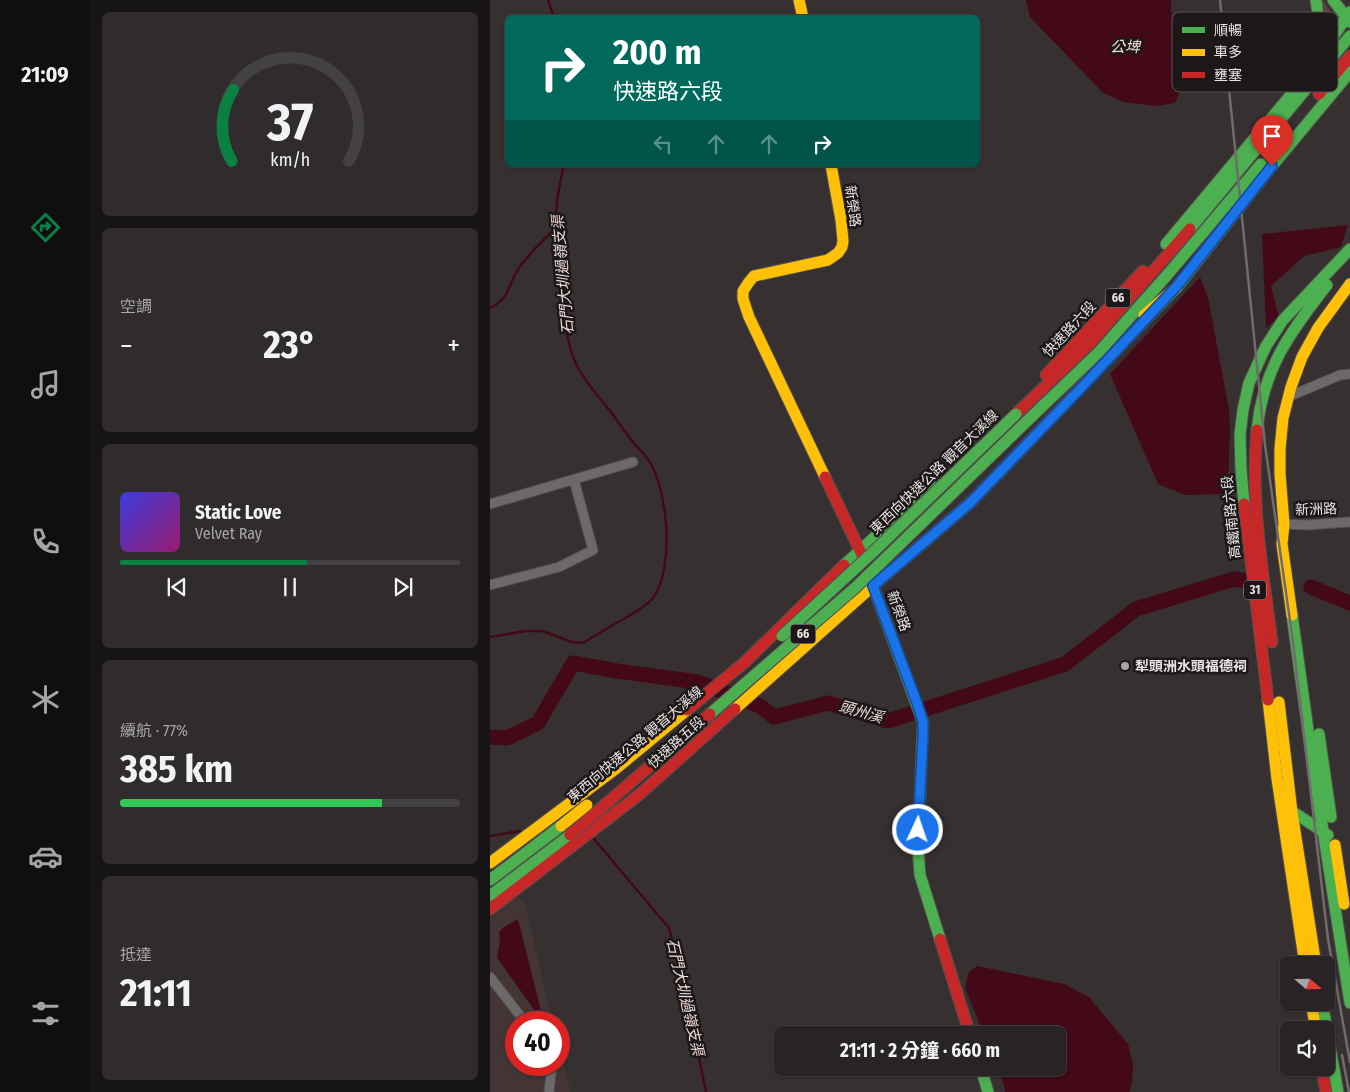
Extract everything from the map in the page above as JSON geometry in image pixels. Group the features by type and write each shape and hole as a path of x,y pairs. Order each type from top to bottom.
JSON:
{"main road":[{"path":"799,0 802,15"},
{"path":"1333,0 1349,18"},
{"name":"快速路六段","path":"1338,33 1349,18"},
{"name":"東西向快速公路 觀音大溪線","path":"1338,52 1350,36"},
{"name":"東西向快速公路 觀音大溪線","path":"1338,69 1350,56"},
{"name":"66","path":"1338,86 1350,72"},
{"name":"快速路六段","path":"860,549 983,439 1079,341 1153,260 1293,92"},
{"name":"東西向快速公路 觀音大溪線","path":"490,896 570,834 856,587 1099,352 1168,274 1308,92"},
{"name":"東西向快速公路 觀音大溪線","path":"490,880 561,826 670,737 855,570 1088,344 1168,253 1317,92"},
{"name":"66","path":"873,586 970,503 1176,287 1333,92"},
{"name":"新榮路","path":"831,167 842,230 842,246 836,255 828,260 754,276 746,283 742,294 749,317 860,549 923,722 918,848 920,875 967,1026"},
{"name":"高鐵南路六段","path":"1304,956 1280,803 1242,477 1240,435 1249,383 1266,346 1283,320 1350,249"},
{"name":"高鐵南路六段","path":"1350,256 1298,321 1280,350 1267,380 1255,438 1255,493 1302,779 1323,831 1333,865 1350,940"},
{"path":"1088,344 1153,260"},
{"name":"高鐵南路六段","path":"1315,956 1292,812 1302,779 1282,544 1284,528 1280,463 1282,432 1288,397 1297,370 1309,342 1350,284"},
{"path":"1099,352 1176,287"},
{"name":"高鐵南路六段","path":"1284,528 1289,541 1298,592 1334,839 1333,865 1350,1003"},
{"name":"快速路五段","path":"490,863 618,767 745,662 860,549"},
{"name":"快速路五段","path":"490,909 640,794 873,586"},
{"path":"1280,803 1334,839"},
{"path":"1304,884 1333,865"},
{"path":"1324,1011 1338,1092"},
{"path":"983,1076 988,1092"},
{"path":"1323,1076 1326,1092"}],"street":[{"path":"1288,397 1340,375 1350,374"},
{"path":"490,504 633,462"},
{"path":"490,585 559,567 593,550 574,480"},
{"name":"新洲路","path":"1284,528 1350,522"},
{"path":"490,977 516,1011"},
{"path":"549,1092 551,1076"}],"shaded area":[{"path":"1323,0 1331,12 1323,12"},
{"path":"515,897 524,901 550,1011 505,1011 505,1076 567,1076 571,1092 490,1092 490,915"}],"water":[{"name":"公埤","path":"1026,0 1171,0 1172,92 1180,92 1175,103 1156,106 1124,102 1103,93 1030,17"},
{"path":"1348,225 1341,247 1304,256 1271,286 1279,317 1266,328 1262,234"},
{"path":"1200,277 1208,297 1229,410 1228,489 1223,494 1185,495 1158,484 1110,374"},
{"path":"518,919 541,1011 535,1011 497,958 500,941 499,932"},
{"path":"977,966 1064,984 1089,997 1128,1044 1133,1064 1132,1084 1129,1092 1005,1092 1000,1076 1066,1076 1066,1026 980,1026 965,988 969,972"}],"waterway":[{"name":"石門大圳過嶺支渠","path":"548,0 553,15"},
{"name":"石門大圳過嶺支渠","path":"490,637 526,631 542,631 572,642 583,643 650,602 660,584 664,567 666,528 664,508 655,472 648,459 584,378 577,366 567,337 556,226 557,197 564,167"},
{"path":"490,308 505,296 521,265 556,227"},
{"name":"頭州溪","path":"490,737 507,738 538,723 573,663 698,682 760,706 774,717 828,703 888,721 1065,664 1136,609 1234,579 1249,581"},
{"name":"頭州溪","path":"1311,587 1350,603"},
{"name":"石門大圳過嶺支渠","path":"490,836 520,831"},
{"name":"石門大圳過嶺支渠","path":"594,839 669,928 689,1008 706,1092"}],"railway":[{"path":"1220,0 1221,12"},
{"path":"1229,92 1265,445 1293,642 1328,939 1350,1062"},
{"path":"1342,1055 1349,1092"}],"traffic: fast":[{"path":"1316,0 1318,12"},
{"path":"1333,0 1350,22"},
{"path":"1338,30 1350,12"},
{"path":"1338,50 1350,36"},
{"path":"1338,86 1350,72"},
{"path":"1166,244 1293,92"},
{"path":"1190,229 1304,92"},
{"path":"1150,315 1177,287 1272,166 1333,92"},
{"path":"1026,422 1099,352 1261,164"},
{"path":"1244,504 1240,435 1249,383 1266,346 1283,320 1350,249"},
{"path":"1257,430 1265,388 1280,352 1301,319 1327,285"},
{"path":"782,636 871,554 1016,414"},
{"path":"710,714 856,587 1026,422"},
{"path":"844,565 934,483"},
{"path":"870,578 923,722 918,848 920,875 940,939"},
{"path":"1292,615 1314,773 1350,1003"},
{"path":"1319,734 1331,817"},
{"path":"1287,808 1328,835"},
{"path":"490,880 561,826"},
{"path":"490,896 570,835"},
{"path":"1324,1011 1338,1092"},
{"path":"983,1076 988,1092"}],"traffic: slow":[{"path":"799,0 802,15"},
{"path":"825,477 749,317 743,299 743,291 754,276 828,260 838,253 843,241 831,167"},
{"path":"1292,615 1282,544 1284,524 1280,449 1283,418 1291,387 1302,357 1318,328 1350,284"},
{"path":"1144,315 1177,287"},
{"path":"735,709 873,586 970,503 1002,470"},
{"path":"1268,700 1277,779 1304,956"},
{"path":"1279,702 1292,812 1315,956"},
{"path":"490,863 618,767 687,710"},
{"path":"561,826 587,805"},
{"path":"1335,845 1344,904"},
{"path":"1313,1011 1314,1021"}],"traffic: jam":[{"path":"1338,71 1350,56"},
{"path":"1016,414 1090,343 1190,229"},
{"path":"1046,375 1143,271"},
{"path":"1002,470 1150,315"},
{"path":"1257,430 1255,457 1256,510 1272,642"},
{"path":"825,477 863,557"},
{"path":"1244,504 1268,700"},
{"path":"687,710 745,662 844,565"},
{"path":"490,909 640,794 735,709"},
{"path":"570,835 710,714"},
{"path":"940,939 967,1026"},
{"path":"1323,1076 1326,1092"}],"place":[{"name":"犁頭洲水頭福德祠","path":"1125,666"}],"route":[{"path":"918,830 923,722 873,586 970,503 1080,389 1176,287 1272,166"}]}
